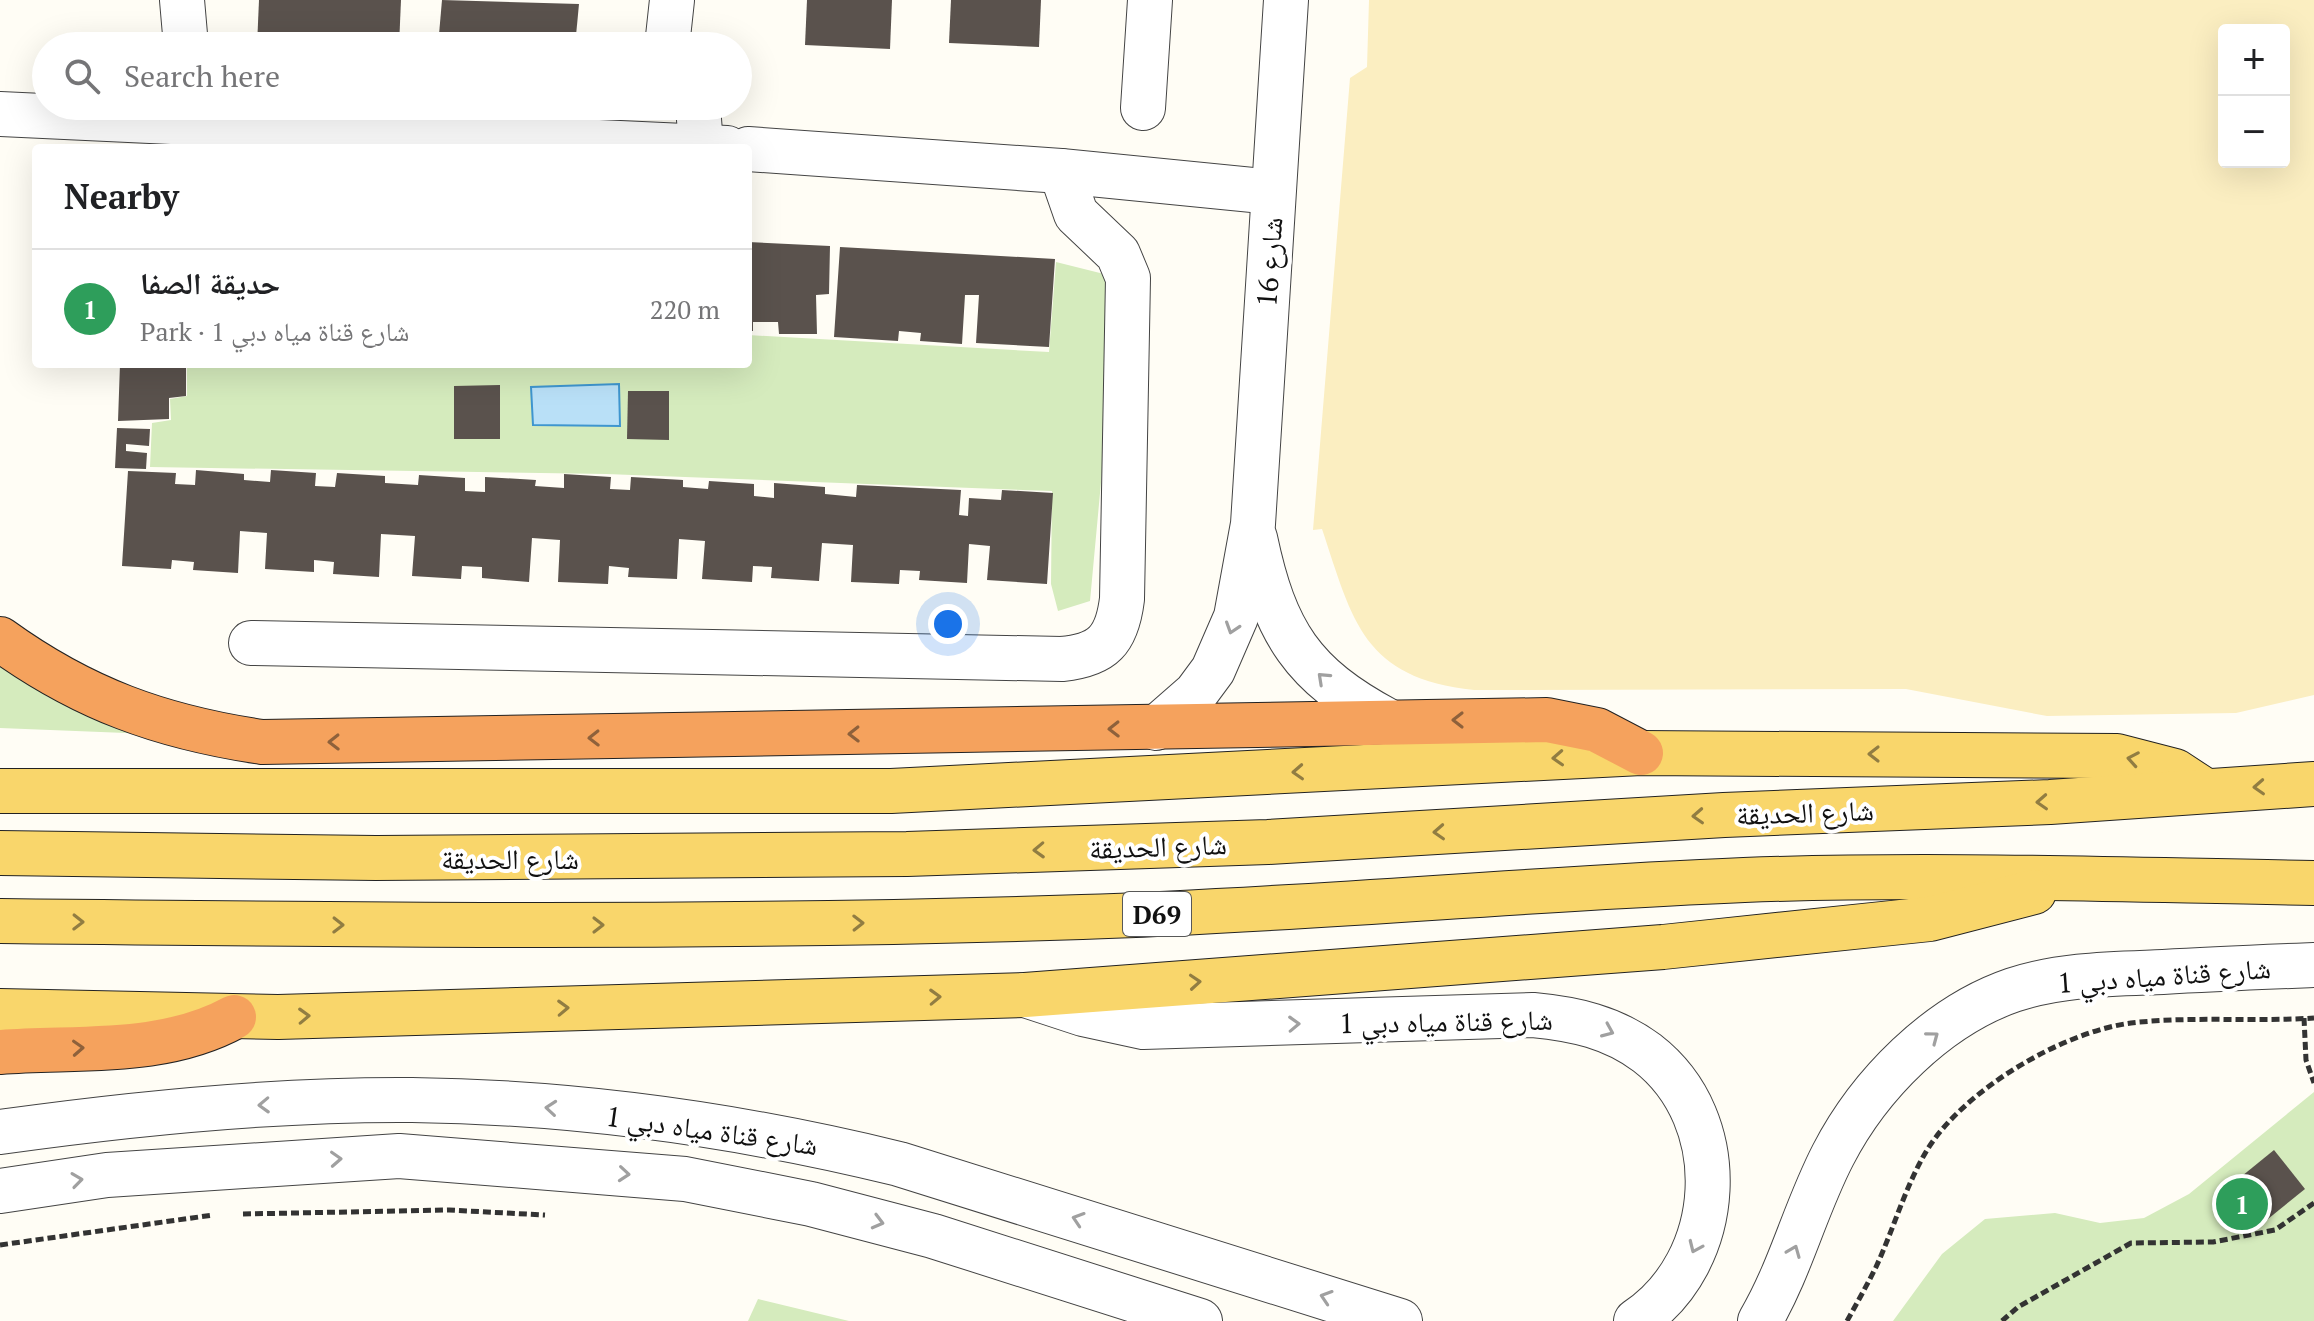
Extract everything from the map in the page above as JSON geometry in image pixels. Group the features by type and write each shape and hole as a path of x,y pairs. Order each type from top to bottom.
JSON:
{"highway":[{"path":"0,639 80,690 138,715 199,732 262,742 1547,720 1597,730 1641,753"},
{"path":"0,1052 156,1044 198,1034 234,1017"}],"main road":[{"path":"0,791 891,791 1641,753 2117,756 2175,771 2204,790"},
{"name":"شارع الحديقة","path":"0,853 376,858 907,854 1268,842 1740,814 2050,802 2314,784"},
{"name":"D69","path":"0,921 361,925 916,922 1255,910 1737,880 1879,876 2314,883"},
{"path":"0,1011 234,1017 1025,995 1634,950 1880,925 1980,908 2075,879"}],"street":[{"path":"158,32 160,0"},
{"path":"182,0 185,32"},
{"path":"669,32 672,0"},
{"path":"688,0 691,32"},
{"path":"1143,108 1150,0"},
{"name":"شارع 16","path":"1156,728 1196,693 1227,645 1236,617 1253,524 1286,0"},
{"path":"0,114 32,114"},
{"path":"366,120 690,130"},
{"path":"752,149 1061,171 1273,192"},
{"path":"251,643 1062,659 1086,657 1107,643 1119,623 1122,599 1128,278 1118,254 1076,214 1061,171"},
{"name":"شارع 16","path":"1253,524 1264,582 1293,646 1320,677 1347,699 1388,721"},
{"name":"شارع قناة مياه دبي 1","path":"1760,1321 1779,1289 1833,1156 1865,1103 1907,1057 1957,1019 2011,991 2079,975 2314,965"},
{"name":"شارع قناة مياه دبي 1","path":"1025,995 1083,1014 1143,1027 1533,1015 1575,1019 1614,1032 1649,1054 1681,1090 1702,1134 1709,1181 1704,1229 1684,1273 1652,1310 1636,1321"},
{"name":"شارع قناة مياه دبي 1","path":"0,1132 107,1117 242,1106 412,1100 658,1118 835,1148 899,1164 1400,1321"},
{"name":"شارع قناة مياه دبي 1","path":"0,1191 150,1172 399,1156 685,1179 811,1204 933,1236 1200,1321"}],"path":[{"path":"2304,1018 2306,1060 2314,1083"},
{"path":"1847,1321 1876,1266 1906,1188 1929,1146 1985,1090 2014,1070 2085,1035 2130,1024 2314,1018"},
{"path":"2002,1321 2018,1307 2131,1243 2213,1242 2275,1230 2314,1203"},
{"path":"239,1214 449,1210 560,1216"},
{"path":"0,1245 224,1214"}],"green space":[{"path":"1056,262 1120,278 1090,601 1058,611 1051,584 1052,491 606,474 150,467 152,423 171,420 170,399 187,396 187,368 752,368 752,335 1049,352"},
{"path":"0,655 151,734 0,728"},
{"path":"2314,1092 2314,1321 1893,1321 1942,1254 1985,1219 2055,1213 2100,1223 2144,1218 2189,1194"},
{"path":"758,1299 849,1321 748,1321"}],"sand":[{"path":"1369,0 2314,0 2314,695 2236,713 2047,716 1906,689 1474,690 1437,683 1408,673 1385,658 1368,640 1343,592 1322,529 1313,530 1350,78 1367,67"}],"water":[{"path":"619,384 620,426 533,425 531,387"}],"building":[{"path":"259,0 401,0 400,32 258,32"},
{"path":"442,0 579,4 576,32 439,32"},
{"path":"807,0 892,0 890,49 805,45"},
{"path":"951,0 1041,0 1039,47 949,43"},
{"path":"752,242 830,246 829,294 816,295 817,334 779,334 778,322 753,322 753,331"},
{"path":"840,247 1055,259 1049,347 976,343 979,295 965,295 962,344 920,341 921,333 899,331 898,341 834,337"},
{"path":"120,368 186,368 186,396 169,398 169,419 118,421"},
{"path":"500,385 500,439 454,439 454,386"},
{"path":"628,391 669,391 669,440 627,439"},
{"path":"117,428 150,429 149,446 126,444 126,451 147,453 146,469 115,468"},
{"path":"196,470 244,474 244,480 270,482 271,470 316,473 315,486 335,487 337,473 385,476 385,483 418,485 419,475 465,478 465,491 485,492 485,477 536,480 535,486 564,488 564,474 611,477 610,489 630,490 631,477 683,480 683,487 708,489 709,481 754,484 754,496 774,498 774,483 825,487 825,494 856,497 857,485 961,490 959,515 968,516 969,498 1001,500 1002,490 1053,493 1047,584 987,580 990,546 969,544 967,583 919,580 920,571 900,570 899,584 851,582 853,545 822,543 819,581 771,578 772,567 753,566 752,582 702,579 705,541 679,539 677,579 628,577 629,568 609,566 608,584 558,582 560,540 532,538 529,582 482,578 482,567 462,566 461,579 412,576 415,536 381,534 379,577 333,574 334,562 314,560 314,572 265,569 267,533 240,531 238,573 193,570 194,562 172,560 171,569 122,566 128,471 176,473 175,484 195,485"},
{"path":"2274,1150 2305,1189 2258,1227 2226,1189"}],"place":[{"name":"حديقة الصفا","path":"2242,1204"}]}
